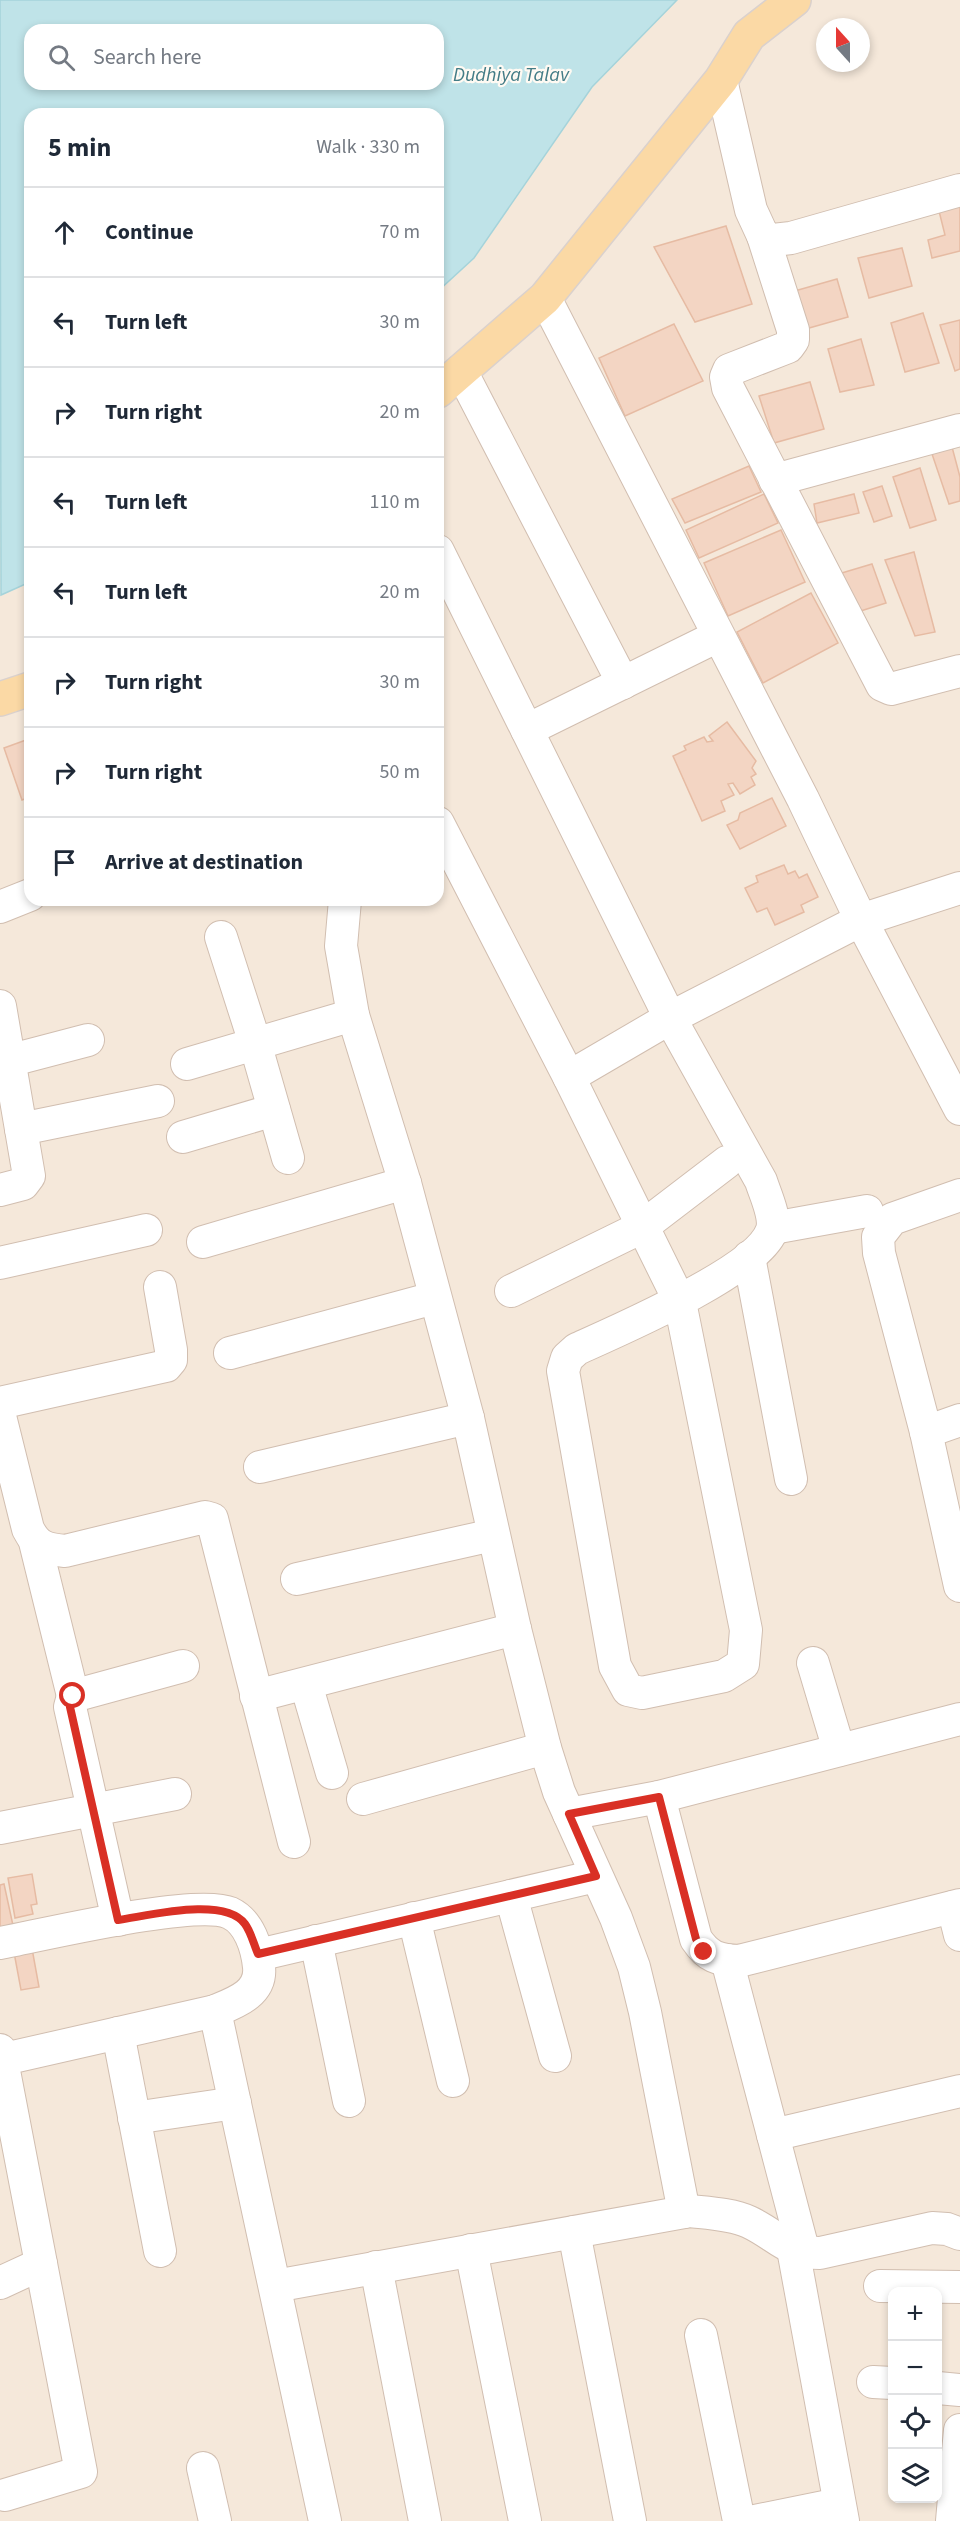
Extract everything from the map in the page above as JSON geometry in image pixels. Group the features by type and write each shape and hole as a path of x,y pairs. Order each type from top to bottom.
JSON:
{"main road":[{"path":"450,381 545,298 721,80 749,35 794,0"}],"street":[{"path":"721,80 751,210 763,236 793,330 793,340 788,347 735,366 726,377 728,388 882,685 891,689 960,671"},
{"path":"763,236 773,240 791,238 960,190"},
{"path":"545,298 803,799 861,920 950,1068 960,1109"},
{"path":"450,381 623,683"},
{"path":"775,480 960,430"},
{"path":"444,563 670,1018 761,1181 770,1208 773,1228 765,1244 749,1257 680,1302 577,1349 567,1358 563,1371 615,1666 628,1690 642,1694 724,1676 743,1664 746,1630 680,1302 569,1077 444,835"},
{"path":"527,730 718,636"},
{"path":"569,1077 670,1018 861,920 960,888"},
{"path":"0,907 24,897"},
{"path":"344,906 341,946 353,1015 405,1183 468,1418 515,1629 545,1748 569,1814 634,1967 684,2212"},
{"path":"220,937 255,1043 288,1158"},
{"path":"0,1006 6,1076 21,1129 29,1176 23,1184 0,1190"},
{"path":"187,1064 353,1015"},
{"path":"6,1076 88,1040"},
{"path":"21,1129 158,1101"},
{"path":"183,1137 274,1110"},
{"path":"511,1291 642,1227 727,1162"},
{"path":"203,1242 405,1183"},
{"path":"960,1195 892,1220 878,1237 879,1253 926,1432 960,1586"},
{"path":"773,1228 867,1211"},
{"path":"0,1263 146,1230"},
{"path":"749,1257 790,1479"},
{"path":"0,1403 166,1366 171,1360 171,1350 160,1287"},
{"path":"230,1353 434,1298"},
{"path":"260,1467 468,1418"},
{"path":"926,1432 960,1420"},
{"path":"2,1436 22,1509 34,1542 73,1696 70,1707 118,1920"},
{"path":"34,1542 44,1549 65,1551 205,1517 212,1519 294,1842"},
{"path":"297,1579 494,1535"},
{"path":"256,1696 515,1629"},
{"path":"813,1663 839,1750"},
{"path":"73,1696 183,1666"},
{"path":"306,1684 332,1773"},
{"path":"569,1814 659,1797 960,1719"},
{"path":"363,1799 545,1748"},
{"path":"0,1828 175,1794"},
{"path":"659,1797 696,1939 704,1952 718,1960 739,1961 958,1916"},
{"path":"258,1954 596,1876"},
{"path":"510,1896 555,2056"},
{"path":"0,1943 118,1920 202,1909 218,1910 231,1914 245,1924 258,1954 260,1971 255,1985 245,1998 215,2011 1,2057 11,2162 41,2264 81,2472 5,2495"},
{"path":"414,1918 453,2081"},
{"path":"316,1941 350,2101"},
{"path":"728,1960 773,2134 798,2251 841,2513 755,2521"},
{"path":"215,2011 325,2521"},
{"path":"118,2033 160,2251"},
{"path":"773,2134 960,2091"},
{"path":"134,2118 235,2103"},
{"path":"274,2286 684,2212 747,2220 798,2251 820,2253 932,2228 947,2229 960,2234"},
{"path":"574,2232 630,2521"},
{"path":"471,2250 525,2521"},
{"path":"0,2283 41,2264"},
{"path":"376,2267 425,2521"},
{"path":"880,2286 960,2287"},
{"path":"701,2336 739,2521"},
{"path":"942,2388 960,2390"},
{"path":"952,2521 960,2430"},
{"path":"203,2468 215,2521"}],"shaded area":[{"path":"0,0 960,0 960,2521 0,2521"}],"water":[{"name":"Dudhiya Talav","path":"0,0 677,0 592,87 474,258 444,286 444,108 24,108 24,585 1,595"}],"building":[{"path":"960,203 960,251 932,258 928,240 945,235 938,207"},
{"path":"726,226 752,304 695,322 654,247"},
{"path":"902,248 912,286 869,298 858,258"},
{"path":"837,279 848,317 802,330 791,292"},
{"path":"923,313 939,363 905,372 891,323"},
{"path":"960,320 960,369 955,371 940,325"},
{"path":"674,324 703,381 625,416 599,358"},
{"path":"861,339 874,385 840,392 828,349"},
{"path":"810,382 824,429 774,443 759,396"},
{"path":"952,447 960,477 960,501 949,504 932,454"},
{"path":"749,466 761,492 685,523 672,499"},
{"path":"920,468 936,520 910,528 893,477"},
{"path":"882,486 892,516 874,522 863,492"},
{"path":"764,494 778,523 699,558 686,530"},
{"path":"854,494 859,513 817,523 814,504"},
{"path":"781,530 805,582 728,616 704,563"},
{"path":"914,552 935,632 915,636 885,560"},
{"path":"872,564 886,603 851,614 835,575"},
{"path":"811,593 838,643 763,683 737,632"},
{"path":"727,722 756,761 752,768 756,774 751,777 755,785 740,794 733,783 728,784 734,795 721,801 725,811 702,821 673,756 686,750 684,746 704,737 707,742 713,741 709,736"},
{"path":"24,741 24,799 22,800 4,748"},
{"path":"772,798 786,826 740,849 727,825 738,820 740,813"},
{"path":"784,865 788,874 795,871 799,878 807,874 818,897 801,905 804,912 775,925 767,908 757,912 745,888 758,882 756,876"},
{"path":"32,1874 37,1904 31,1905 33,1914 15,1918 8,1878"},
{"path":"4,1884 14,1930 0,1933 0,1885"},
{"path":"31,1943 39,1987 21,1990 13,1947"}],"route":[{"path":"73,1696 70,1707 118,1920 202,1909 218,1910 231,1914 245,1924 258,1954 596,1876 569,1814 659,1797 696,1939 704,1952"}]}
